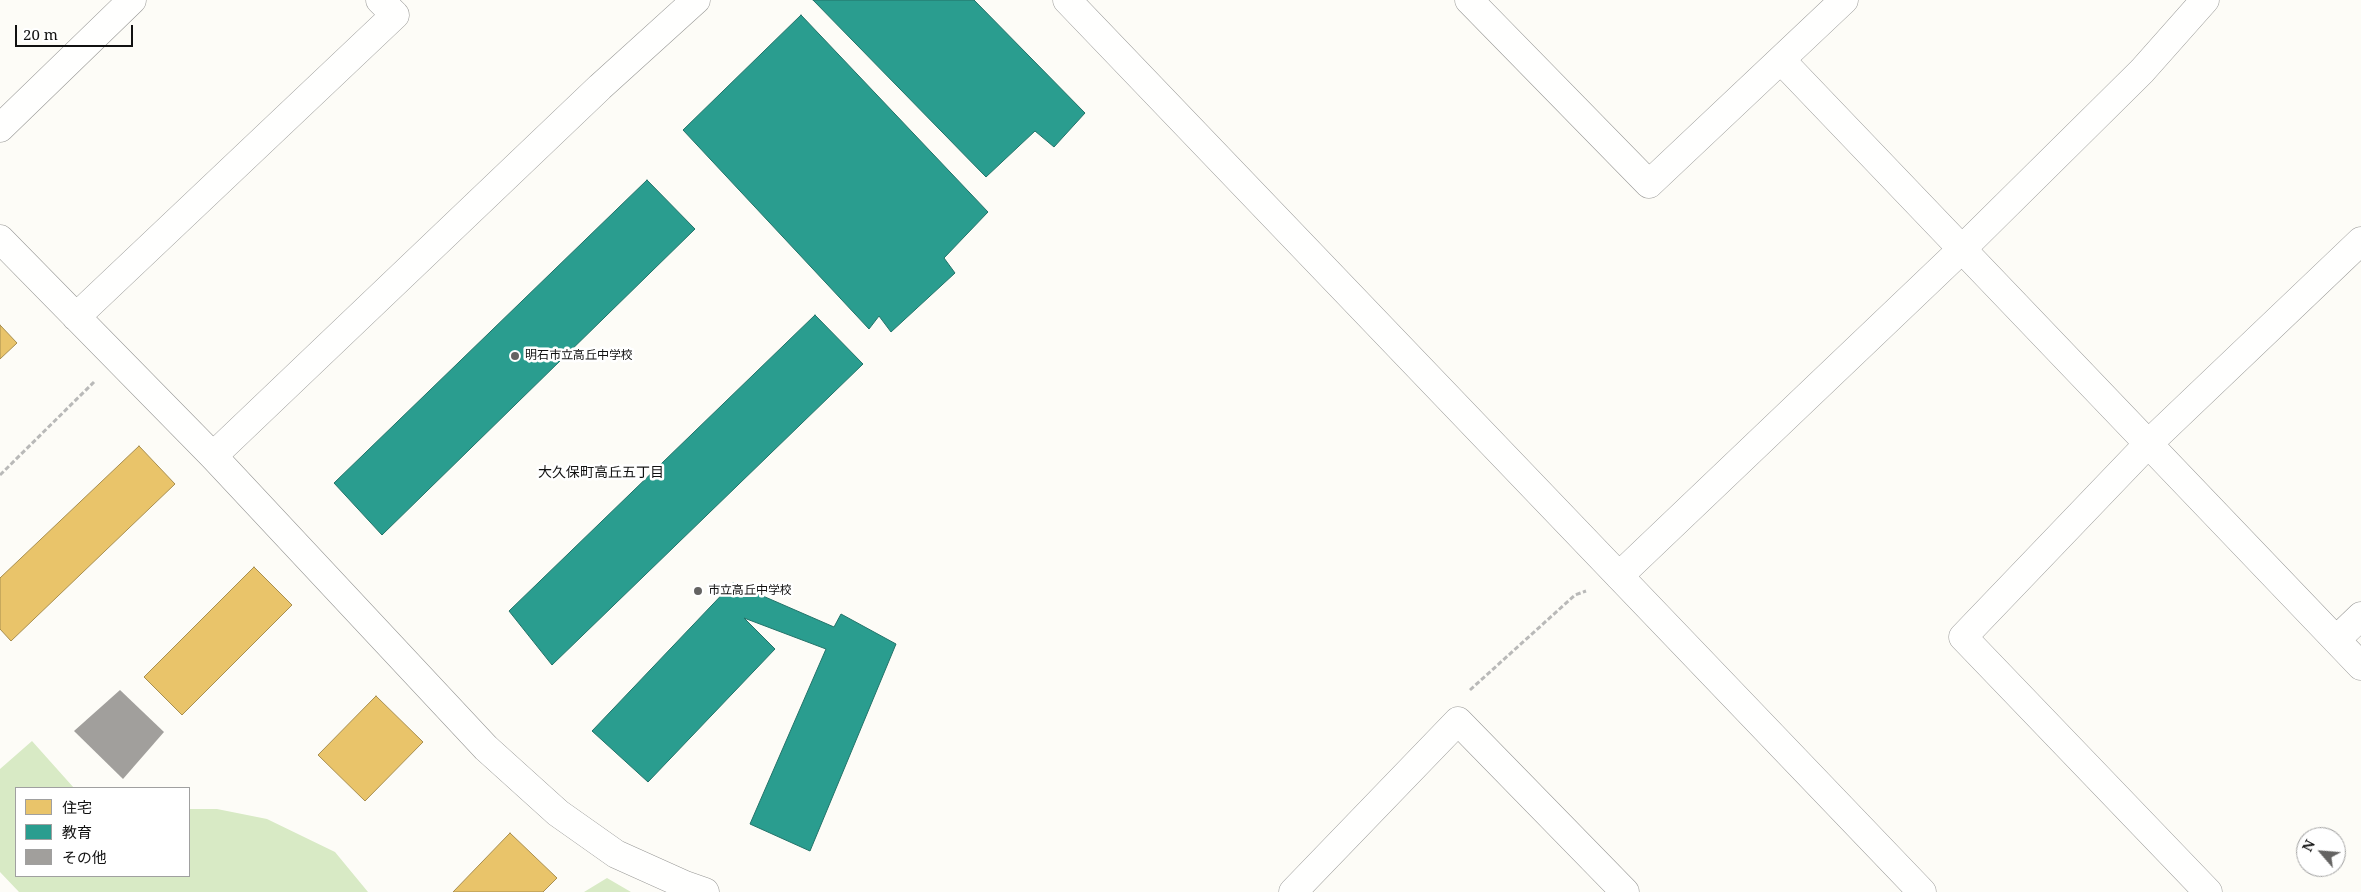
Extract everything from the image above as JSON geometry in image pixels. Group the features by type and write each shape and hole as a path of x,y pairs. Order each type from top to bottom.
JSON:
{"street":[{"path":"0,128 132,0"},
{"path":"76,317 395,15 380,0"},
{"path":"213,456 600,87 696,0"},
{"path":"1067,0 1922,892"},
{"path":"1470,0 1649,184 1844,0"},
{"path":"1619,576 1961,250 2142,71 2205,0"},
{"path":"1781,60 2361,666"},
{"path":"0,239 213,456 486,748 558,813 616,854 684,886 705,892"},
{"path":"2208,892 1964,637 2148,444 2361,241"},
{"path":"2336,640 2361,616"},
{"path":"1292,892 1458,721 1625,892"}],"path":[{"path":"0,474 118,359"},
{"path":"1458,721 1466,694 1575,595 1619,576"}],"green space":[{"path":"32,741 73,787 15,787 15,877 190,877 190,809 217,809 267,819 335,852 368,892 19,892 0,872 0,769"},
{"path":"607,878 631,892 584,892"}],"building: 住宅":[{"path":"0,325 17,343 0,359"},
{"path":"139,446 175,484 11,641 0,629 0,578"},
{"path":"254,567 292,605 182,715 144,677"},
{"path":"376,696 423,742 365,801 318,755"},
{"path":"510,833 557,878 543,892 453,892"}],"building: 教育":[{"path":"813,0 974,0 1085,113 1054,147 1035,131 986,177"},
{"path":"801,15 988,212 944,258 955,273 891,332 879,316 869,329 683,130"},
{"name":"明石市立高丘中学校","path":"647,180 695,229 382,535 334,483"},
{"path":"815,315 863,364 552,665 509,611"},
{"path":"733,583 834,627 841,614 896,644 810,851 750,824 826,649 744,618 775,649 648,782 592,731"}],"building: その他":[{"path":"120,690 164,732 123,779 74,731"}],"place":[{"name":"明石市立高丘中学校","path":"515,356"},
{"name":"市立高丘中学校","path":"698,591"}],"district":[{"name":"大久保町高丘五丁目","path":"601,473"}]}
